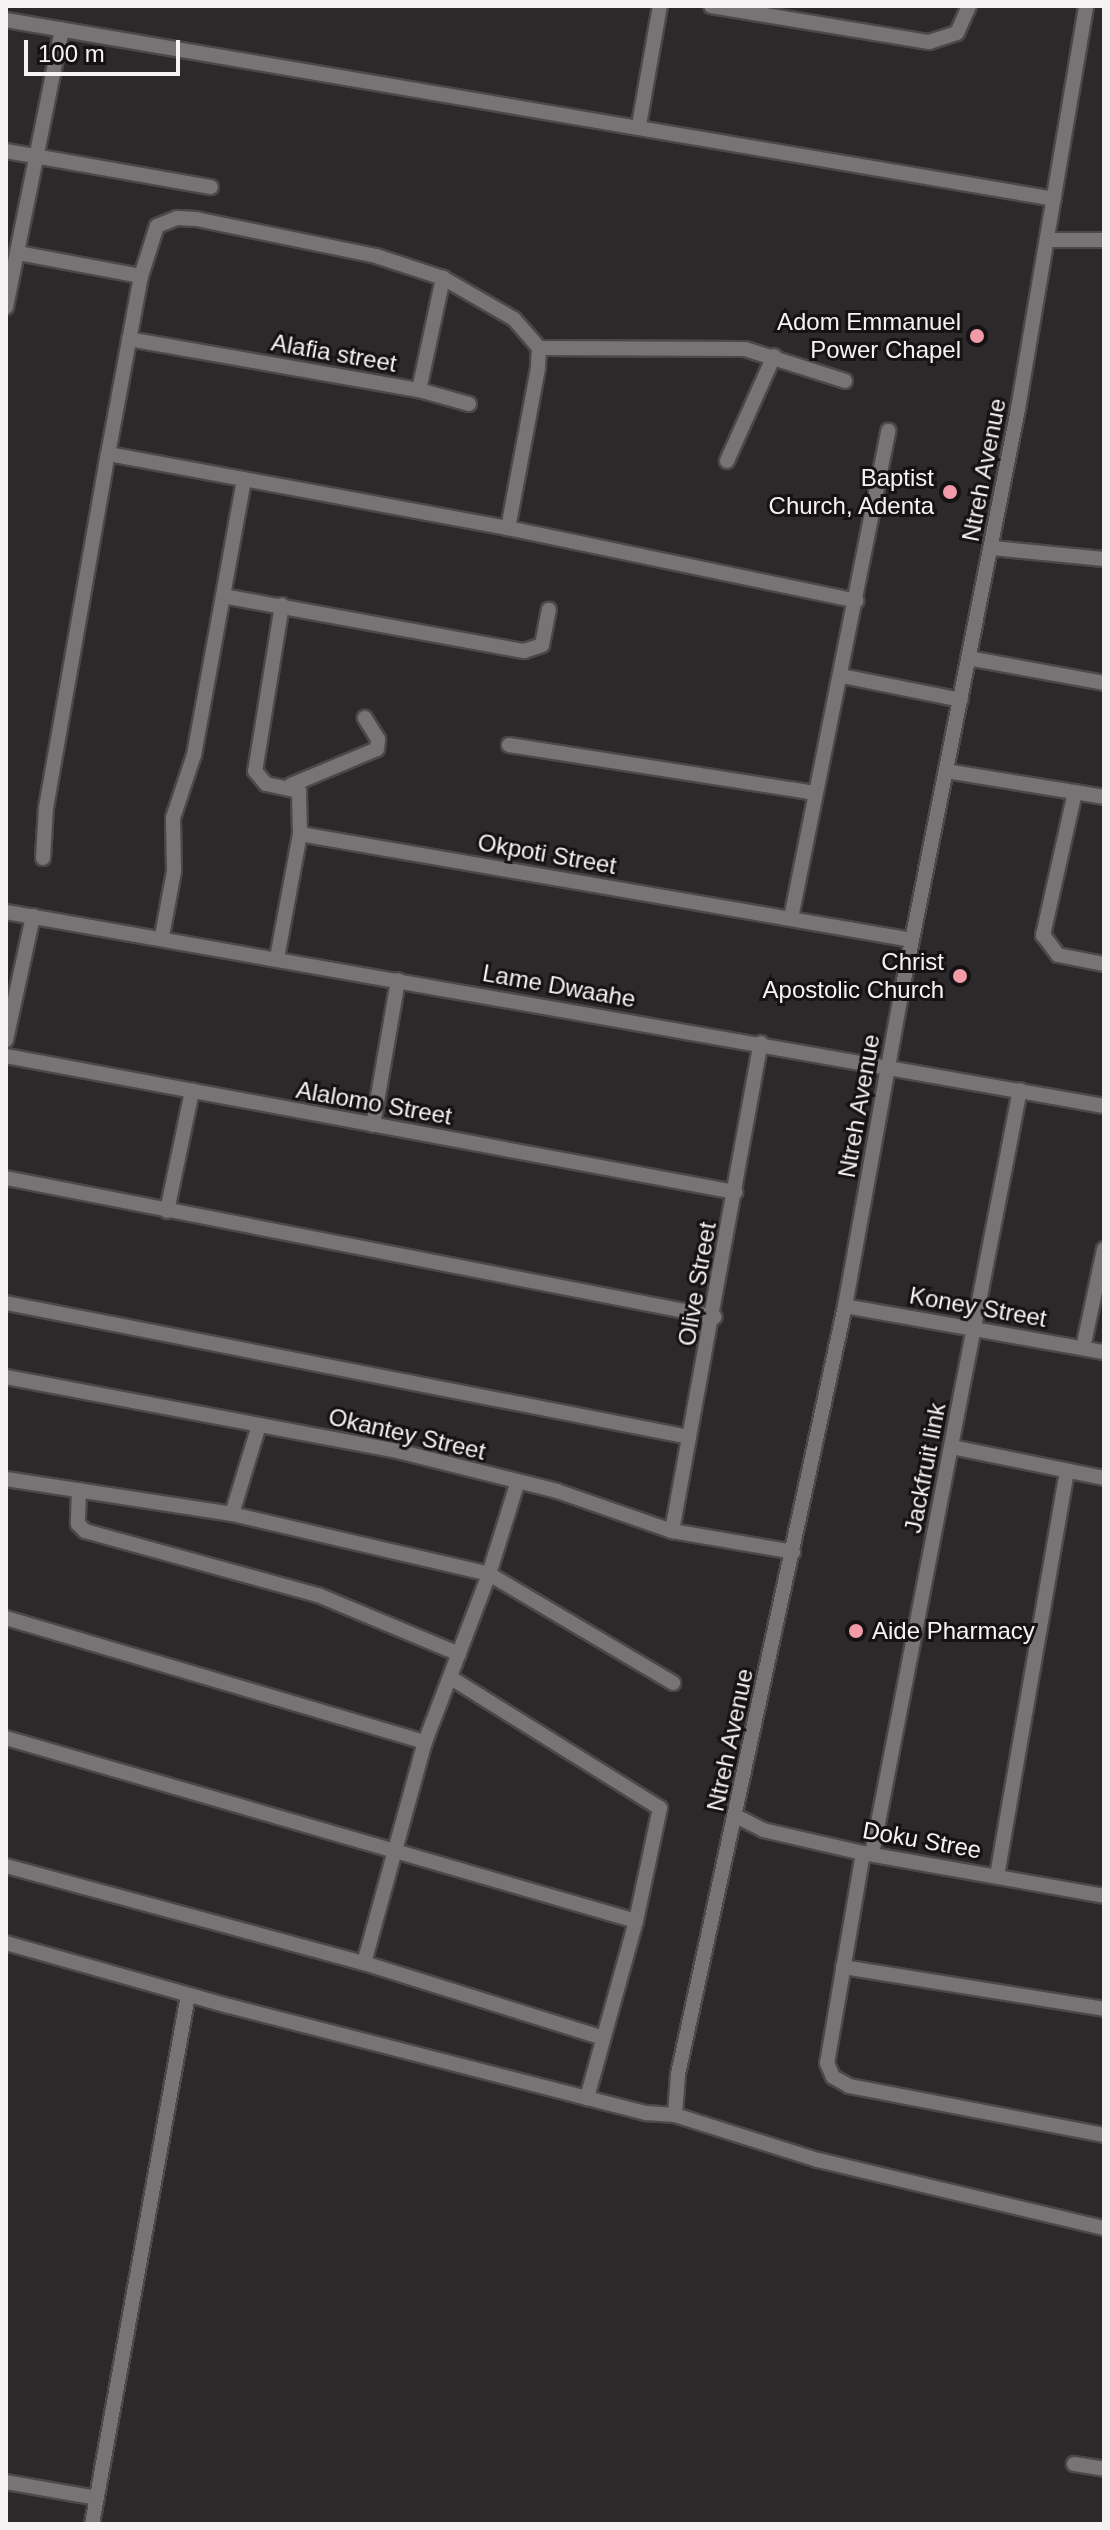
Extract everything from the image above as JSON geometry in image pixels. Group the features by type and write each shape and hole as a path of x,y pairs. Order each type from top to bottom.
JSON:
{"street":[{"path":"639,125 660,6"},
{"path":"711,6 929,42 957,33 969,6"},
{"name":"Ntreh Avenue","path":"675,2115 678,2074 845,1306 912,940 992,548 1086,6"},
{"path":"6,20 639,125 1054,199"},
{"path":"6,307 62,30"},
{"path":"6,151 211,187"},
{"path":"43,858 46,808 108,454 151,232 177,218 376,256 443,278 514,319 539,348 528,442 508,528"},
{"path":"1047,240 1104,240"},
{"path":"18,253 141,276"},
{"name":"Alafia street","path":"129,339 419,390 443,278"},
{"path":"539,348 683,345 774,356 845,381"},
{"path":"727,461 774,356"},
{"path":"419,390 469,404"},
{"path":"791,918 814,793 842,676 888,431"},
{"path":"108,454 508,528 856,601"},
{"path":"162,936 174,871 171,827 194,755 244,479"},
{"path":"992,548 1104,559"},
{"path":"223,596 524,651 542,645 549,610"},
{"path":"282,605 255,771 266,784 291,785 377,749 378,739 365,718"},
{"path":"968,658 1104,683"},
{"path":"842,676 961,700"},
{"path":"509,745 814,793"},
{"path":"946,771 1104,797"},
{"path":"277,958 303,804 291,785"},
{"path":"1075,792 1043,935 1058,955 1104,964"},
{"name":"Okpoti Street","path":"300,834 912,940"},
{"name":"Lame Dwaahe","path":"6,912 162,936 1104,1106"},
{"path":"6,1040 33,916"},
{"path":"373,1125 398,980"},
{"name":"Olive Street","path":"672,1531 715,1317 761,1043"},
{"name":"Alalomo Street","path":"6,1056 735,1192"},
{"name":"Jackfruit link","path":"1020,1090 952,1447 843,1967 827,2063 833,2077 849,2086 1104,2135"},
{"path":"167,1211 192,1091"},
{"path":"6,1178 715,1317"},
{"path":"1083,1348 1104,1249"},
{"path":"6,1303 689,1437"},
{"name":"Koney Street","path":"845,1306 1104,1352"},
{"name":"Okantey Street","path":"6,1379 397,1451 517,1484 557,1491 672,1531 793,1552"},
{"path":"232,1514 259,1425"},
{"path":"952,1447 1104,1478"},
{"path":"997,1876 1067,1471"},
{"path":"6,1479 232,1514 489,1574 673,1683"},
{"path":"364,1963 425,1742 489,1574 517,1484"},
{"path":"79,1490 78,1524 85,1531 318,1595 459,1654"},
{"path":"6,1618 425,1742"},
{"path":"451,1678 660,1808 636,1921 587,2098"},
{"path":"6,1738 394,1854 636,1921"},
{"name":"Doku Stree","path":"736,1816 763,1830 867,1853 1104,1896"},
{"path":"6,1866 364,1963 603,2038"},
{"path":"6,1943 188,1995 587,2098 675,2115 818,2160 1104,2228"},
{"path":"843,1967 1104,2009"},
{"path":"92,2524 188,1995"},
{"path":"1074,2464 1104,2469"},
{"path":"6,2482 97,2498"}],"place":[{"name":"Adom Emmanuel Power Chapel","path":"977,336"},
{"name":"Baptist Church, Adenta","path":"950,492"},
{"name":"Christ Apostolic Church","path":"960,976"},
{"name":"Aide Pharmacy","path":"856,1631"}]}
